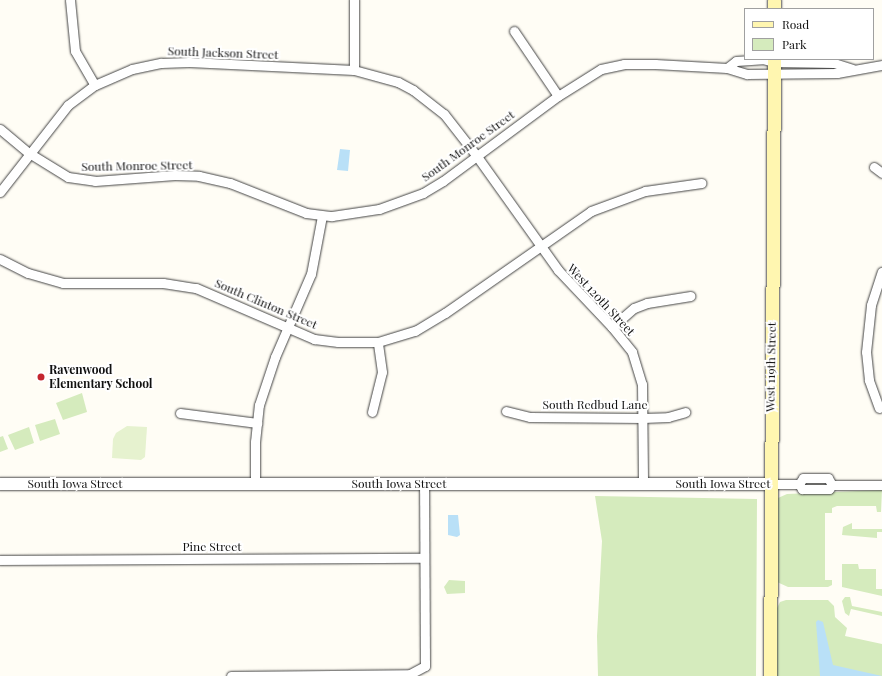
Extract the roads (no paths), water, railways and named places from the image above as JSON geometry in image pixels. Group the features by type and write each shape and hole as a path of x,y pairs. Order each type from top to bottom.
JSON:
{"main road":[{"name":"West 119th Street","path":"770,676 770,484 774,65"}],"street":[{"path":"70,0 75,51 95,85"},
{"path":"354,0 354,70"},
{"path":"514,31 558,96"},
{"name":"South Monroe Street","path":"727,68 736,61 744,60"},
{"name":"South Monroe Street","path":"752,60 774,65 834,63 852,69 882,65"},
{"name":"South Jackson Street","path":"0,192 68,105 95,85 132,69 174,62 354,70 380,76 414,90 444,114 476,155"},
{"name":"South Monroe Street","path":"0,129 56,172 79,180 95,181 175,175 216,179 295,209 322,216 367,212 410,199 444,181 476,155 589,75 614,66 655,64 727,68 747,74 774,65"},
{"name":"West 120th Street","path":"476,155 540,246 566,280 612,327 632,352 638,367 642,384 643,484"},
{"path":"874,167 882,173"},
{"name":"South Clinton Street","path":"0,259 28,273 63,283 162,283 196,288 325,341 378,342 425,326 591,211 631,194 700,184"},
{"path":"255,484 257,423 268,374 303,296 316,261 322,216"},
{"path":"879,408 868,380 866,352 871,305 882,272"},
{"path":"612,327 634,308 647,303 690,296"},
{"path":"372,412 382,372 378,342"},
{"name":"South Redbud Lane","path":"506,411 530,417 643,418 668,417 685,412"},
{"path":"180,413 257,423"},
{"name":"South Iowa Street","path":"0,484 799,484 802,489 829,489 832,485 882,485"},
{"path":"231,676 410,674 425,666 423,558 424,484"},
{"name":"Pine Street","path":"0,560 423,558"}],"water":[{"path":"340,149 350,150 348,171 337,170"},
{"path":"448,515 458,515 460,535 457,537 448,535"},
{"path":"818,620 823,622 833,665 882,676 820,676 816,622"}],"place":[{"name":"Ravenwood Elementary School","path":"41,377"}]}
